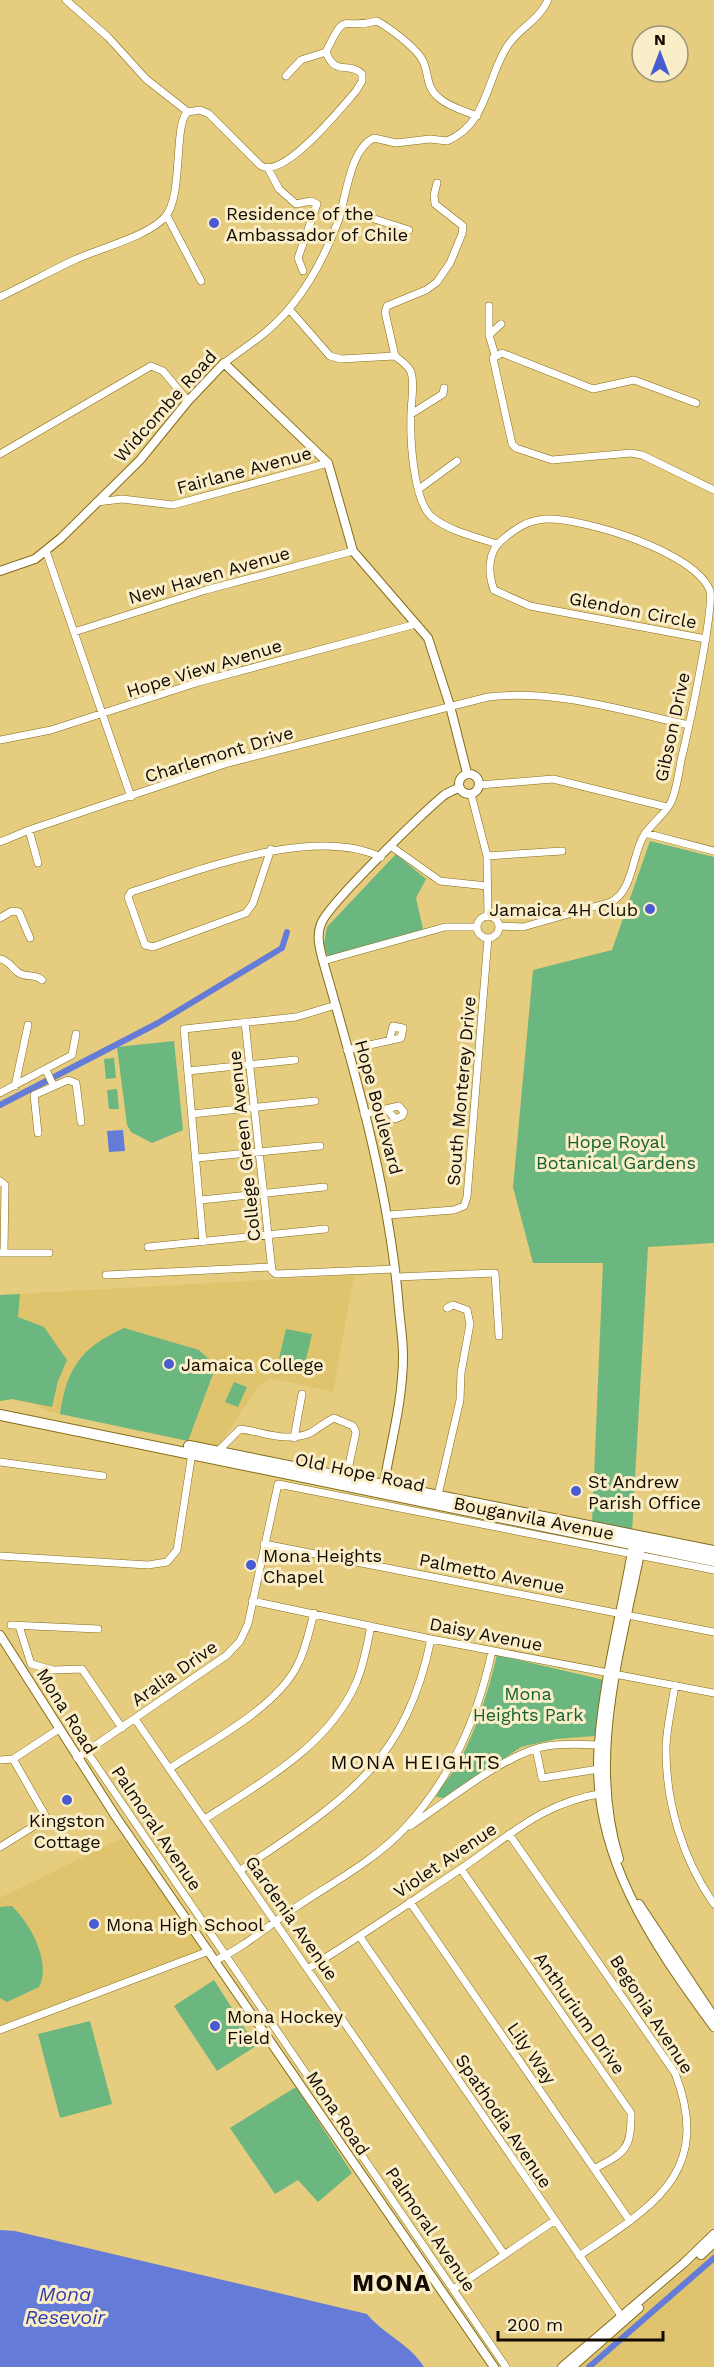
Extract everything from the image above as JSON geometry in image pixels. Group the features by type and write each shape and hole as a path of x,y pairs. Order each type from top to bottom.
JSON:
{"main road":[{"name":"Old Hope Road","path":"0,1408 383,1489 438,1495 714,1551"},
{"name":"Old Hope Road","path":"0,1415 192,1450 217,1452 383,1489 636,1551 714,1561"}],"street":[{"path":"66,0 108,38 146,79 188,112"},
{"name":"Widcombe Road","path":"0,571 35,559 46,551 140,460 188,401 224,363 257,339 289,309 310,284 326,254 343,209 347,183 363,145 379,138 396,143 430,139 447,141 466,130 477,116 503,54 516,35 540,14 547,2"},
{"path":"286,76 302,60 326,52 339,25 377,21 390,28 423,61 426,79 438,98 477,116"},
{"path":"269,170 282,165 299,152 356,91 362,81 362,74 357,70 335,66 330,62 326,52"},
{"path":"0,297 74,260 152,228 167,216 179,163 182,121 188,112 200,110 217,119 260,165 269,170 279,189 296,204 311,201 317,204 298,258 303,271"},
{"path":"437,183 434,195 435,204 459,221 463,226 462,234 450,263 437,282 426,290 387,306 386,315 394,356 411,373 411,414 419,489 428,513 434,519 496,544"},
{"path":"343,209 409,230"},
{"path":"167,216 201,280"},
{"path":"489,306 489,336 495,355 493,358 512,444 516,448 552,460 631,453 642,455 714,490"},
{"path":"289,309 330,356 341,359 394,356"},
{"path":"489,336 501,324"},
{"path":"495,355 502,352 593,389 634,380 696,403"},
{"path":"224,363 328,463 353,551 428,638 450,706 467,773"},
{"path":"0,454 151,366 163,371 188,401"},
{"path":"411,414 443,394 444,388"},
{"path":"419,489 457,461"},
{"name":"Fairlane Avenue","path":"95,502 122,498 173,505 328,463"},
{"name":"Glendon Circle","path":"544,519 574,521 663,549 691,567 706,581 711,593 712,608 706,639 531,606 501,594 494,590 489,573 496,544 520,525 544,519"},
{"path":"46,551 130,797"},
{"name":"New Haven Avenue","path":"74,632 206,590 353,551"},
{"name":"Hope View Avenue","path":"0,740 51,730 199,682 416,624"},
{"name":"Gibson Drive","path":"499,927 523,927 616,899 625,888 645,833 672,802 706,639"},
{"name":"Charlemont Drive","path":"0,842 29,830 228,763 450,706 520,694 548,695 689,725"},
{"path":"467,773 476,776 479,784 477,791 471,794 459,788 460,779 467,773"},
{"path":"479,784 553,779 667,807"},
{"name":"Hope Boulevard","path":"383,1489 401,1395 403,1355 389,1215 323,961 319,937 324,917 427,810 446,794 459,788"},
{"path":"471,794 487,856 488,916"},
{"path":"29,830 38,863"},
{"path":"645,833 714,851"},
{"path":"271,849 253,903 246,913 153,947 145,945 128,897 130,893 271,849 359,847 381,857"},
{"path":"392,847 440,881 487,886"},
{"path":"487,856 562,851"},
{"path":"0,918 12,911 19,912 30,938"},
{"path":"488,916 494,919 499,927 495,935 488,938 479,933 477,927 482,918 488,916"},
{"path":"323,961 445,927 477,927"},
{"name":"South Monterey Drive","path":"389,1215 454,1210 464,1206 467,1197 488,938"},
{"path":"0,959 9,962 20,974 36,975 42,981"},
{"path":"203,1242 184,1029 296,1017 336,1005"},
{"name":"College Green Avenue","path":"245,1022 270,1235 270,1267 276,1274 395,1273"},
{"path":"15,1086 28,1025"},
{"path":"0,1093 72,1055 76,1034"},
{"path":"347,1050 390,1038"},
{"path":"188,1071 295,1060"},
{"path":"46,1070 53,1085"},
{"path":"38,1133 34,1095 68,1080 76,1083 81,1122"},
{"path":"192,1114 315,1101"},
{"path":"364,1114 387,1109"},
{"path":"196,1158 320,1146"},
{"path":"2,1182 5,1185 2,1252 49,1253"},
{"path":"201,1200 324,1187"},
{"path":"148,1247 325,1229"},
{"name":"College Green Avenue","path":"106,1275 270,1267"},
{"path":"395,1273 495,1273 499,1336"},
{"path":"438,1495 458,1409 461,1373 470,1324 467,1310 453,1305 447,1308"},
{"path":"294,1438 302,1394"},
{"path":"217,1452 240,1429 283,1438 294,1438 311,1432 334,1418 352,1426 356,1432 349,1465"},
{"path":"0,1556 155,1566 167,1562 177,1550 192,1450"},
{"path":"0,1461 103,1476"},
{"name":"Aralia Drive","path":"77,1758 227,1655 244,1634 278,1484"},
{"name":"Bouganvila Avenue","path":"278,1484 636,1551 714,1570"},
{"path":"639,1535 598,1744 598,1769 613,1840 631,1890 650,1923 714,2017"},
{"name":"Palmetto Avenue","path":"264,1544 714,1632"},
{"name":"Daisy Avenue","path":"252,1601 431,1639 714,1693"},
{"path":"169,1769 250,1715 277,1693 296,1668 304,1651 314,1613"},
{"path":"98,1629 15,1626 31,1664 53,1670 82,1670 122,1728"},
{"path":"205,1820 292,1760 333,1720 357,1682 371,1626"},
{"name":"Mona Road","path":"0,1635 4,1648 77,1758 494,2367"},
{"path":"241,1870 330,1808 357,1786 380,1760 403,1726 415,1700 425,1669 431,1639"},
{"path":"403,1830 443,1778 462,1746 482,1695 492,1651"},
{"path":"613,1674 605,1744 603,1794 608,1845 627,1892 653,1938 714,2026"},
{"path":"675,1685 666,1748 668,1794 681,1840 700,1884 714,1904"},
{"name":"Gardenia Avenue","path":"135,1719 276,1920 504,2254"},
{"path":"0,1760 13,1759 59,1729"},
{"path":"216,1960 226,1956 365,1860 403,1830 486,1775 536,1749 560,1744 598,1744"},
{"path":"536,1749 542,1778 598,1769"},
{"name":"Palmoral Avenue","path":"87,1752 506,2367"},
{"path":"0,1847 42,1821 45,1815 13,1759"},
{"name":"Violet Avenue","path":"309,1968 360,1937 552,1806 603,1794"},
{"name":"Begonia Avenue","path":"509,1834 612,1980 687,2096 693,2137 686,2169 679,2181 661,2199 579,2256"},
{"name":"Anthurium Drive","path":"461,1869 631,2113 631,2137 623,2153 594,2169"},
{"name":"Lily Way","path":"410,1902 630,2222"},
{"name":"Spathodia Avenue","path":"360,1937 623,2319"},
{"path":"0,2030 209,1951"},
{"path":"454,2289 554,2221"},
{"path":"572,2367 714,2234"},
{"path":"562,2367 714,2243"}],"shaded area":[{"name":"Jamaica College","path":"354,1275 333,1392 270,1378 257,1388 219,1446 47,1411 35,1404 12,1399 0,1401 0,1295"},
{"name":"Mona High School","path":"122,1838 209,1951 0,2030 0,1898"},
{"path":"714,2245 714,2367 573,2367"}],"green space":[{"name":"Hope Royal Botanical Gardens","path":"650,841 714,857 714,1243 648,1247 632,1532 592,1524 603,1263 533,1263 513,1187 533,970 612,950"},
{"path":"396,854 426,879 416,898 423,929 328,958 324,944 327,927"},
{"path":"174,1041 183,1130 152,1143 131,1132 127,1125 117,1047"},
{"path":"114,1058 116,1078 106,1079 104,1059"},
{"path":"117,1089 119,1109 109,1109 107,1090"},
{"path":"20,1294 18,1317 44,1327 67,1360 58,1381 52,1407 12,1399 0,1401 0,1295"},
{"path":"124,1328 199,1350 216,1366 188,1441 60,1414 67,1384 78,1361 97,1343"},
{"path":"286,1329 312,1334 305,1364 279,1358"},
{"path":"234,1382 247,1387 238,1407 225,1402"},
{"name":"Mona Heights Park","path":"497,1655 604,1680 595,1736 556,1739 521,1747 446,1798 436,1797 456,1767 477,1723"},
{"path":"12,1906 32,1933 43,1967 39,1987 7,2002 0,1998 0,1907"},
{"name":"Mona Hockey Field","path":"214,1980 256,2046 217,2071 174,2006"},
{"path":"90,2021 112,2104 60,2118 38,2034"},
{"path":"296,2087 352,2173 318,2202 298,2180 275,2194 230,2128"}],"water":[{"path":"123,1130 125,1151 109,1152 107,1131"},
{"name":"Mona Resevoir","path":"0,2230 15,2231 367,2314 411,2352 424,2367 0,2367"}],"waterway":[{"path":"0,1105 158,1023 282,948 287,932"},
{"path":"589,2367 714,2258"}],"place":[{"name":"Residence of the Ambassador of Chile","path":"214,223"},
{"name":"Jamaica 4H Club","path":"650,909"},
{"name":"Jamaica College","path":"169,1364"},
{"name":"St Andrew Parish Office","path":"576,1491"},
{"name":"Mona Heights Chapel","path":"251,1565"},
{"name":"Kingston Cottage","path":"67,1800"},
{"name":"Mona High School","path":"94,1924"},
{"name":"Mona Hockey Field","path":"215,2026"}],"district":[{"name":"MONA HEIGHTS","path":"416,1762"},
{"name":"MONA","path":"392,2283"}]}
